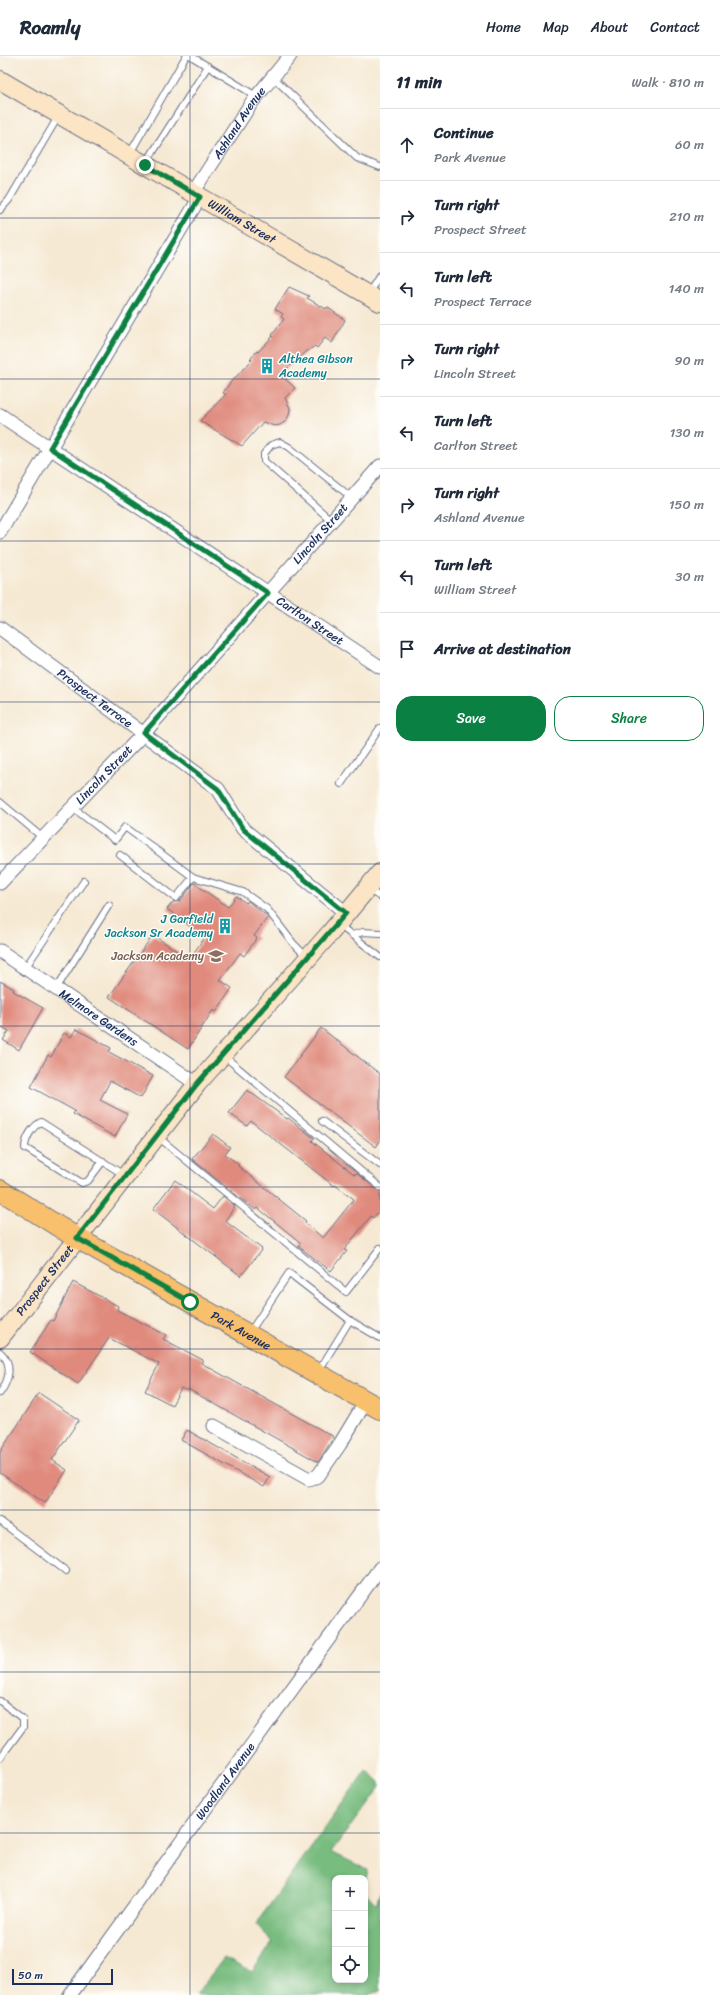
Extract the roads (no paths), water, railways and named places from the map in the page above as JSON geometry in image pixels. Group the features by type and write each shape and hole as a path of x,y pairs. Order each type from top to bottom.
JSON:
{"main road":[{"name":"Park Avenue","path":"0,1190 77,1238 373,1404"}],"street":[{"name":"Ashland Avenue","path":"0,532 196,195 256,96 290,56"},
{"name":"William Street","path":"0,80 374,299"},
{"name":"Carlton Street","path":"0,415 380,667"},
{"name":"Lincoln Street","path":"0,883 144,733 380,466"},
{"name":"Prospect Terrace","path":"0,628 218,789 243,829 342,919"},
{"name":"Prospect Street","path":"0,1338 197,1084 342,919 376,884"},
{"name":"Melmore Gardens","path":"0,951 197,1084"},
{"path":"214,1426 309,1478 318,1476 340,1444 373,1404"},
{"name":"Woodland Avenue","path":"70,1995 380,1568"}],"lane":[{"path":"128,155 186,56"},
{"path":"191,56 256,96"},
{"path":"145,165 208,66"},
{"path":"272,77 357,158 380,167"},
{"path":"0,210 9,200 59,114"},
{"path":"374,299 380,275"},
{"path":"332,521 264,461 264,454 271,445 280,442 289,447 352,498"},
{"path":"341,784 380,728"},
{"path":"0,802 43,838"},
{"path":"72,808 115,840 125,826 193,877 243,892 268,909 293,943 308,958"},
{"path":"120,855 176,898 193,877"},
{"path":"25,968 84,881"},
{"path":"56,989 109,905"},
{"path":"342,919 352,935 380,957"},
{"path":"352,935 363,932 380,933"},
{"path":"222,1055 380,1187"},
{"path":"322,1121 380,1165"},
{"path":"103,1162 88,1181 82,1183 26,1148 25,1142 36,1125 41,1122 125,1176"},
{"path":"156,1136 346,1292 380,1248"},
{"path":"249,1334 289,1273 350,1320 380,1338"},
{"path":"317,1373 350,1320"},
{"path":"0,1352 6,1357 9,1364 6,1385 0,1392"},
{"path":"0,1521 66,1571"},
{"path":"0,1701 23,1719 23,1727 0,1758"}],"place":[{"name":"Althea Gibson Academy","path":"267,366"},
{"name":"J Garfield Jackson Sr Academy","path":"225,926"},
{"name":"Jackson Academy","path":"216,956"}]}
